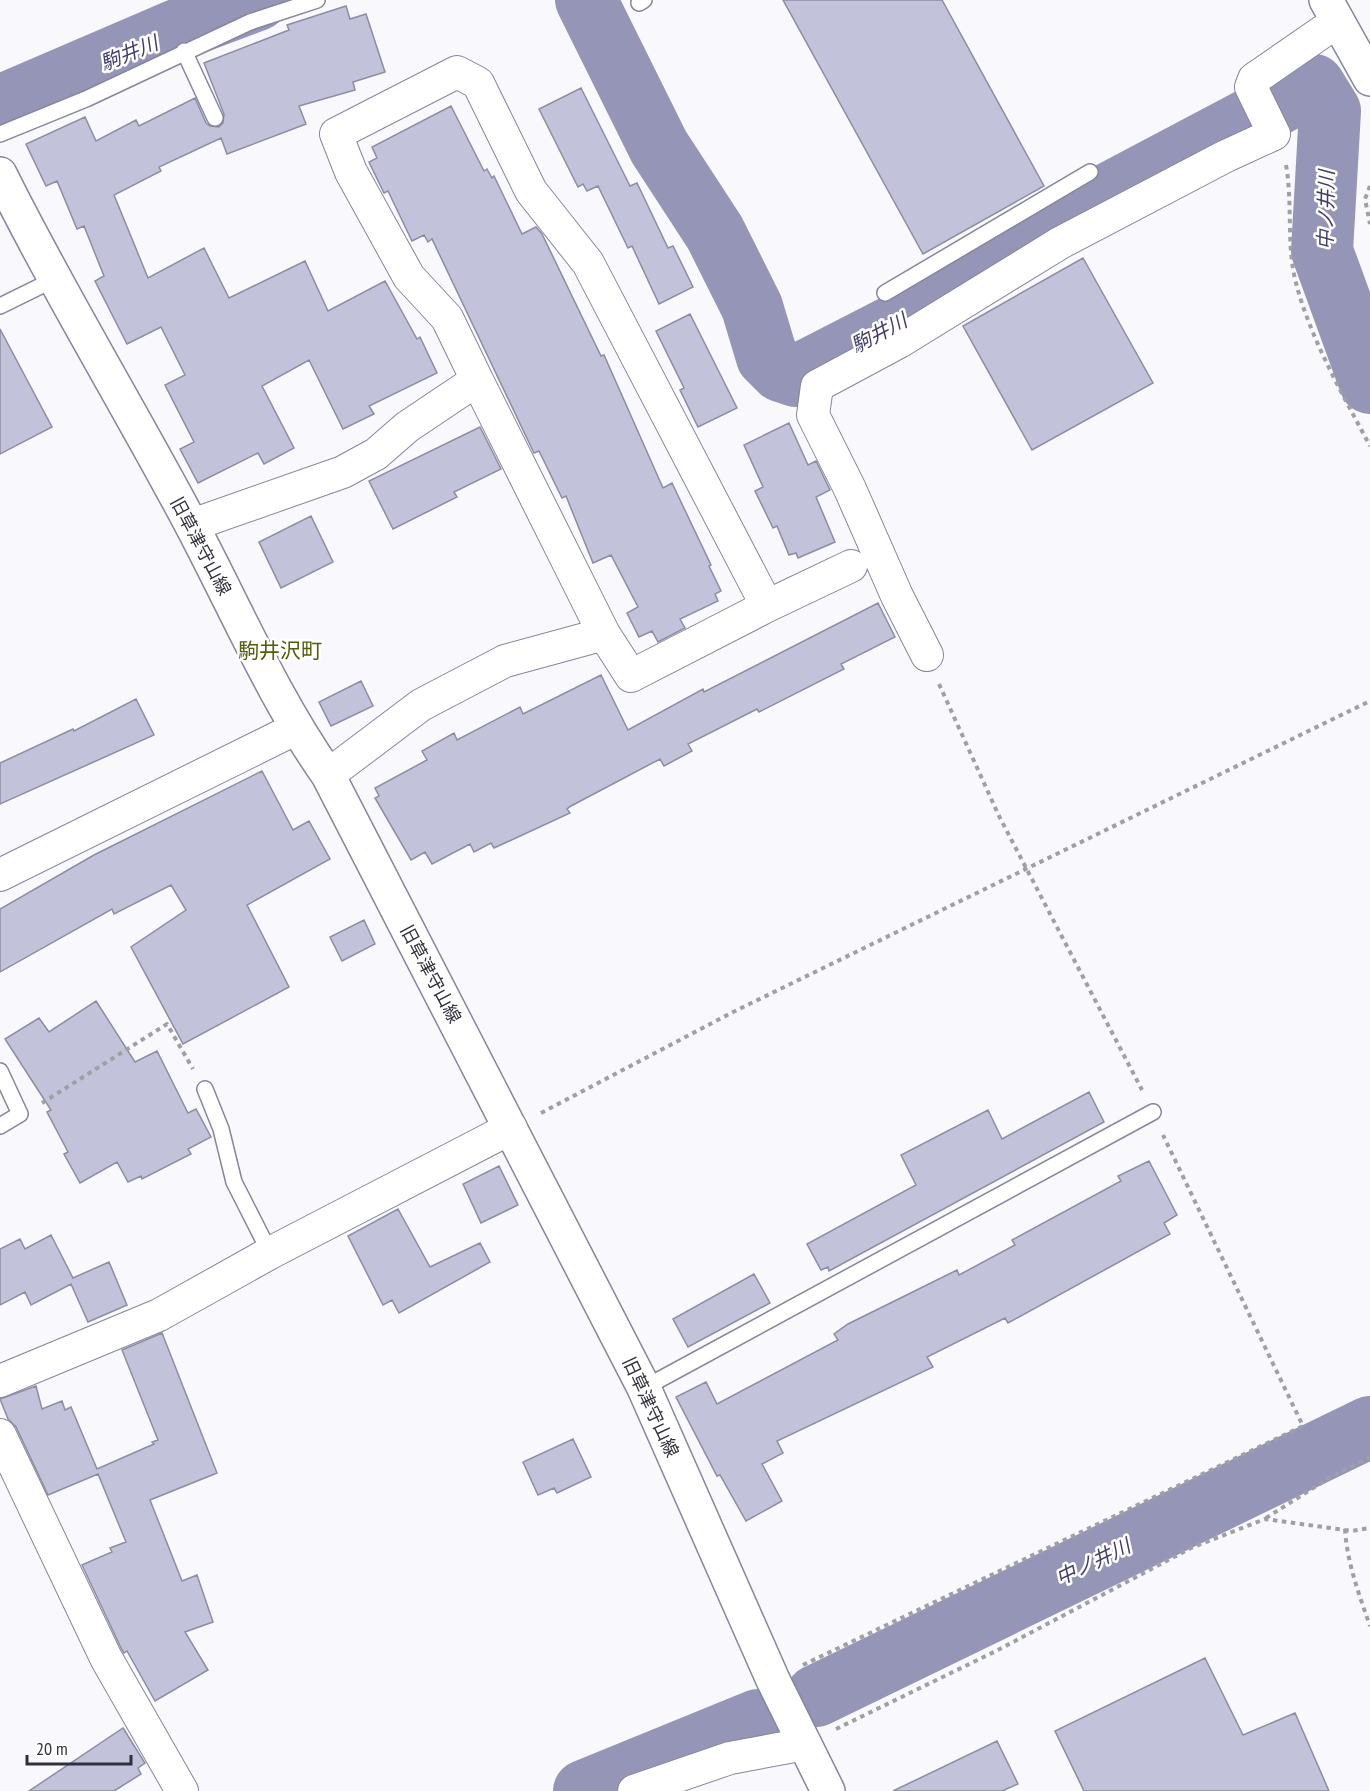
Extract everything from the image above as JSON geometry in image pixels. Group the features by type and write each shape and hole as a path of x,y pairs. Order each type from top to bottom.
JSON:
{"street":[{"path":"927,655 813,415 818,386 899,342 1060,243 1273,130 1251,87 1254,79 1338,20 1370,79"},
{"path":"767,606 588,263 531,191 478,83 457,72 336,134 351,172 409,277 447,318 604,634 631,676 851,566"},
{"name":"旧草津守山線","path":"0,174 192,525 295,729 328,775 512,1128 644,1388 773,1680 828,1791"},
{"path":"192,525 343,472 376,454 406,427 477,380"},
{"path":"328,775 421,705 505,661 604,634"},
{"path":"0,875 295,729"},
{"path":"0,1381 159,1315 270,1253 512,1128"},
{"path":"0,1435 105,1658 172,1787"},
{"path":"634,1791 730,1758 806,1744"}],"lane":[{"path":"0,134 86,99 250,22 317,0"},
{"path":"184,51 215,118"},
{"path":"885,293 1090,172"},
{"path":"0,306 56,279"},
{"path":"0,1071 20,1114 0,1126"},
{"path":"205,1089 221,1129 234,1182 270,1253"},
{"path":"644,1388 1153,1112"}],"path":[{"path":"1273,130 1284,152 1288,178 1289,235 1296,283 1312,327 1370,446"},
{"path":"1370,186 1365,199 1370,224"},
{"path":"773,1680 1304,1426 1153,1112 994,805 927,655"},
{"path":"512,1128 733,1012 1028,870 1370,701"},
{"path":"20,1114 167,1024 205,1089"},
{"path":"806,1744 996,1651 1191,1548 1265,1519 1329,1478 1370,1457"},
{"path":"1265,1519 1352,1531 1370,1528"},
{"path":"1345,1529 1352,1572 1370,1626"}],"building":[{"path":"783,0 942,0 1044,186 923,254"},
{"path":"346,6 350,19 366,14 385,72 353,82 355,90 299,106 306,124 227,154 221,138 159,167 161,171 114,195 148,278 204,248 229,298 305,261 328,311 385,281 417,339 420,337 437,373 369,406 374,414 343,429 309,360 262,386 294,448 264,464 258,453 198,483 180,449 194,442 165,385 185,375 161,327 127,344 95,281 104,276 84,226 77,229 57,181 46,186 26,144 85,117 96,141 136,120 139,126 195,98 206,123 219,127 223,123 224,114 204,63 289,30 287,25"},
{"path":"581,88 630,186 637,183 668,248 673,246 693,287 659,304 632,246 628,248 598,186 587,191 583,184 578,187 539,109"},
{"path":"451,106 484,171 487,169 492,178 494,176 522,234 536,227 542,234 601,356 604,355 663,488 672,483 711,565 709,566 721,591 715,594 718,601 680,619 685,628 658,642 652,631 639,637 627,613 638,607 611,555 593,563 566,496 562,498 539,451 534,453 432,239 428,242 424,235 412,241 388,191 384,193 369,162 377,158 372,147"},
{"path":"1083,258 1153,383 1032,450 963,326"},
{"path":"690,314 737,408 698,427 680,390 684,388 656,331"},
{"path":"0,329 52,427 0,454"},
{"path":"789,423 808,465 816,461 830,490 816,497 835,542 798,558 796,553 789,555 777,526 773,528 755,491 763,487 744,445"},
{"path":"480,427 501,469 454,492 457,497 393,529 369,481"},
{"path":"311,516 333,562 281,588 259,542"},
{"path":"878,603 895,637 841,664 844,669 759,712 757,709 688,744 692,751 664,766 660,759 571,806 567,809 570,813 494,848 491,843 474,852 470,844 432,864 425,852 411,860 375,798 379,796 375,788 427,760 422,751 454,733 457,740 520,707 523,714 601,675 628,730 703,689 704,692"},
{"path":"361,681 373,706 331,726 319,702"},
{"path":"136,699 154,735 0,804 0,763 73,729 74,731"},
{"path":"262,771 293,830 309,821 330,859 247,905 289,987 183,1044 131,947 186,910 171,885 114,914 112,909 0,972 0,909 94,855"},
{"path":"364,920 375,944 342,961 330,937"},
{"path":"96,1001 135,1062 157,1051 188,1113 196,1109 211,1137 188,1149 191,1154 142,1179 141,1176 128,1182 117,1162 80,1183 64,1154 68,1152 47,1112 51,1110 5,1039 39,1018 49,1032"},
{"path":"1089,1092 1104,1122 829,1271 828,1267 821,1270 807,1244 916,1185 901,1155 988,1110 1002,1139"},
{"path":"1149,1161 1177,1215 1164,1223 1170,1234 1008,1323 1005,1318 927,1357 933,1367 777,1441 783,1453 762,1464 782,1501 746,1521 720,1475 717,1476 676,1397 706,1382 717,1404 838,1340 834,1334 848,1324 957,1270 959,1275 1015,1245 1012,1240 1121,1181 1118,1176"},
{"path":"499,1166 518,1205 481,1223 463,1184"},
{"path":"398,1209 430,1267 480,1243 490,1262 399,1313 392,1300 383,1305 348,1236"},
{"path":"51,1235 73,1278 109,1262 127,1305 88,1322 71,1284 31,1305 25,1292 0,1305 0,1249 20,1239 25,1249"},
{"path":"754,1274 770,1303 688,1347 673,1319"},
{"path":"162,1333 217,1473 150,1500 182,1581 197,1575 213,1622 185,1632 208,1670 155,1701 127,1651 124,1653 122,1650 82,1565 112,1552 110,1548 126,1542 98,1474 48,1495 0,1399 36,1386 42,1409 62,1401 65,1410 71,1407 97,1469 154,1444 152,1442 158,1440 122,1350"},
{"path":"573,1439 591,1477 557,1493 554,1488 538,1495 523,1462"},
{"path":"1205,1658 1243,1735 1295,1713 1329,1791 1084,1791 1055,1731"},
{"path":"123,1728 145,1763 138,1768 141,1774 114,1791 29,1791"},
{"path":"997,1741 1018,1784 1002,1791 893,1791"}],"waterway":[{"name":"駒井川","path":"0,106 177,30 257,0"},
{"name":"駒井川","path":"586,0 659,147 715,233 752,307 767,357 781,371 796,376 909,318 1076,211 1314,85 1330,111"},
{"name":"中ノ井川","path":"1330,111 1322,251 1370,383"},
{"name":"中ノ井川","path":"816,1696 1370,1427"},
{"name":"中ノ井川","path":"584,1791 758,1720"}],"district":[{"name":"駒井沢町","path":"280,650"}]}
